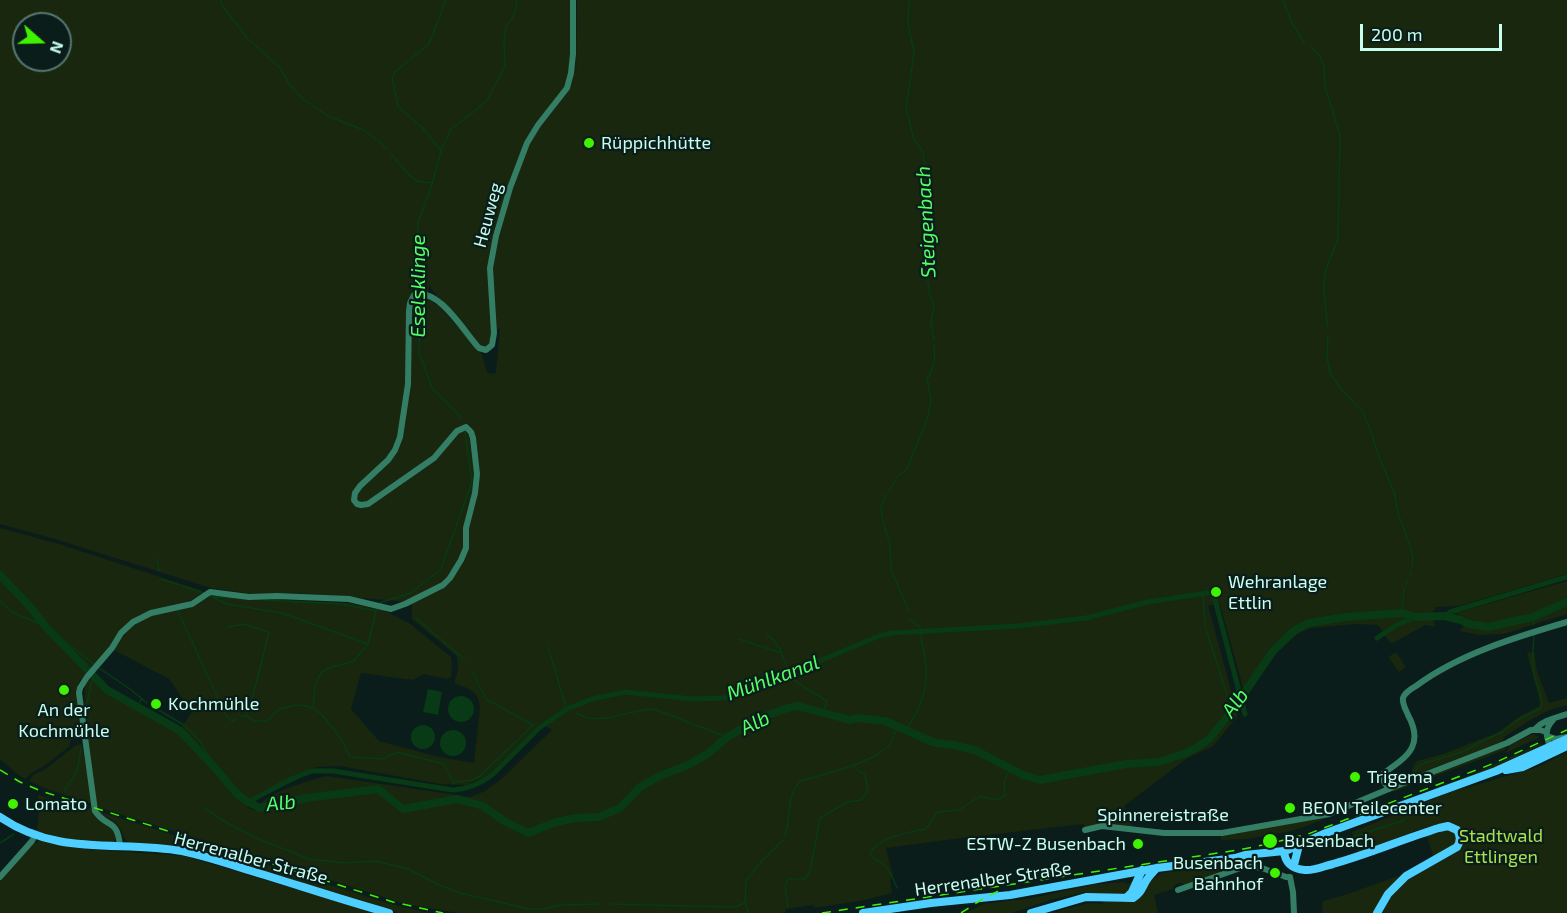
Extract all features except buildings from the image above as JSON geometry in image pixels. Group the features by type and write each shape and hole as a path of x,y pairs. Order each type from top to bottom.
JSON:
{"main road":[{"path":"1551,750 1567,738"},
{"path":"1551,750 1567,746"},
{"name":"Herrenalber Straße","path":"863,913 1010,895 1142,870 1278,855 1349,824 1551,750"},
{"name":"Herrenalber Straße","path":"0,817 35,835 70,844 156,848 203,856 389,913"},
{"path":"1284,851 1288,853 1296,867 1310,870 1439,828 1448,826 1457,830 1460,837 1457,847 1406,876 1388,894 1377,913"},
{"path":"1296,867 1299,845"},
{"path":"1031,913 1086,897 1133,898 1142,891 1146,880 1157,868"},
{"path":"1142,870 1146,880"},
{"path":"1126,898 1130,896 1142,870"},
{"path":"1121,874 1132,879 1136,885"}],"street":[{"name":"Heuweg","path":"120,846 116,828 99,816 95,809 79,693 87,677 112,648 121,633 133,622 151,613 192,604 210,592 249,597 349,599 391,609 443,585 461,560 466,548 466,528 475,493 477,474 473,438 466,427 457,431 434,458 368,504 357,504 354,500 355,493 388,460 400,437 408,384 410,303 414,295 432,296 440,302 482,349 489,349 494,342 490,268 496,236 510,188 527,143 538,124 567,88 573,54 573,0"},
{"path":"1389,789 1380,776 1410,752 1415,740 1412,723 1404,706 1406,693 1431,675 1460,659 1567,622"},
{"name":"Spinnereistraße","path":"1085,831 1101,826 1164,833 1222,833 1329,814 1512,741 1535,729 1546,720 1553,720 1567,714"},
{"path":"1551,750 1547,734 1548,726 1553,720"},
{"path":"1535,729 1556,739 1567,738"},
{"path":"0,877 35,835"},
{"path":"1178,890 1245,866 1262,868 1290,877"},
{"path":"1294,913 1290,877 1296,867"}],"green space":[{"path":"0,0 571,0 576,73 577,0 1567,0 1567,574 1459,606 1436,607 1433,612 1435,627 1425,625 1391,644 1378,625 1357,624 1311,628 1299,633 1275,651 1246,698 1220,605 1208,605 1238,716 1213,746 1186,759 1124,806 1133,828 1085,827 1083,824 886,848 893,876 890,880 892,893 814,908 814,905 785,909 786,912 780,913 458,913 406,904 97,807 84,698 86,684 91,676 106,690 179,731 192,712 169,679 114,650 121,636 133,625 149,615 188,608 211,596 350,603 383,610 409,623 451,657 452,665 451,677 447,679 424,674 413,680 361,673 351,709 379,741 439,757 474,763 479,701 472,691 454,683 458,671 457,656 412,619 412,604 298,593 252,594 211,588 0,524","holes":["429,285 480,347 486,348 492,340 492,332 500,328 496,372 488,373 480,351 440,307 428,299","542,723 552,730 500,780 485,791 470,797 327,776 282,790 261,803 256,811 250,809 235,795 237,792 251,799 315,767 340,766 440,784 466,785 486,777"]},
{"path":"0,528 59,544 203,591 188,602 140,615 123,627 107,653 82,681 80,680 77,692 81,735 74,733 70,746 25,779 0,759"},
{"path":"1567,581 1567,614 1504,634 1479,635 1460,631 1468,619 1456,613"},
{"path":"1396,652 1406,667 1399,672 1388,657"},
{"path":"1534,652 1537,671 1549,703 1567,698 1567,705 1534,718 1503,738 1504,742 1412,776 1412,768 1417,761 1443,754 1499,732 1517,718 1539,706 1540,702 1527,653"},
{"path":"1533,734 1540,737 1505,752 1509,745"},
{"path":"1542,743 1541,747 1467,780 1443,788 1442,786 1468,776"},
{"path":"82,744 92,804 29,781 34,774 44,770 76,745"},
{"path":"1507,746 1505,750 1393,792 1392,789"},
{"name":"Stadtwald Ettlingen","path":"1567,752 1567,913 1322,913 1323,901 1398,876 1402,883 1436,864 1424,828 1358,852 1352,832 1451,792 1538,767"},
{"path":"38,795 93,809 113,827 117,836 114,842 56,838 37,832 40,800"},
{"path":"1350,809 1291,831 1247,839 1221,840 1221,836 1241,833 1241,831 1328,817"},
{"path":"98,811 387,903 430,913 399,913 199,852 129,843 120,828"},
{"path":"40,840 86,849 185,856 376,913 0,913 0,882 31,846"},
{"path":"1235,864 1238,866 1187,886 1181,883 1176,884 1172,889 1154,895 1158,913 1050,913 1088,903 1103,904 1104,899 1121,902 1133,901 1143,894 1150,878 1155,878 1161,873"},
{"path":"1132,881 1133,885 1125,894 1085,894 1085,892 1050,900 1012,913 966,913 983,904 1032,898 1096,884 1125,882 1128,884"}],"shaded area":[{"path":"428,689 442,692 438,715 423,712"},
{"path":"461,696 470,700 474,709 470,718 461,722 452,718 448,709 452,700"},
{"path":"423,725 432,728 435,737 432,746 423,749 414,746 411,737 414,728"},
{"path":"453,730 462,734 466,743 462,752 453,756 444,752 440,743 444,734"}],"waterway":[{"path":"220,0 247,38 280,68 290,85 302,98 328,116 363,130 387,149"},
{"name":"Eselsklinge","path":"420,293 418,223 441,151 422,127 398,107 392,77 429,44 446,0"},
{"path":"441,151 451,129 487,100 505,66 506,26 513,18 517,0"},
{"name":"Steigenbach","path":"909,0 908,22 914,53 906,109 914,139 923,152 928,283 934,306 931,323 934,340"},
{"path":"1283,0 1292,23 1304,42"},
{"path":"1311,46 1319,55 1324,66 1325,87 1340,135 1338,238 1327,265 1324,280 1328,327"},
{"path":"391,154 417,181 431,183"},
{"name":"Eselsklinge","path":"420,298 419,352 432,388 462,418"},
{"path":"1328,335 1327,357 1330,373 1341,389 1362,411 1372,434 1394,492 1398,513 1413,558 1412,567"},
{"name":"Steigenbach","path":"889,491 897,477 907,469 928,417 931,400 927,379 934,363 934,345"},
{"name":"Eselsklinge","path":"380,604 411,593 441,569 472,482 465,432"},
{"name":"Steigenbach","path":"882,518 881,506 886,494"},
{"name":"Steigenbach","path":"883,522 890,544 891,570 909,611"},
{"path":"157,559 159,571"},
{"path":"1410,575 1411,571"},
{"name":"Alb","path":"0,575 107,690 179,730 237,794 260,808 306,798 378,789 403,809 457,799 483,806 504,821 528,833 556,822 599,817 620,808 640,787 709,753 727,737 765,716 798,706 850,720 857,718 885,721 935,743 975,750 1023,775 1040,780 1126,764 1159,762 1186,753 1209,739 1232,711 1273,651 1295,630 1309,623 1346,617 1402,613 1415,617 1444,616 1488,627 1533,617 1567,602"},
{"path":"1444,616 1450,612 1567,577"},
{"path":"161,579 203,593"},
{"path":"1405,586 1408,579"},
{"path":"1402,613 1404,589"},
{"name":"Mühlkanal","path":"248,802 294,778 318,771 333,771 453,790 464,788 492,775 539,728 567,709 592,699 625,692 693,699 724,698 745,692 879,636 892,633 1018,626 1086,618 1148,602 1213,592 1245,714"},
{"path":"1203,594 1205,626 1232,711"},
{"path":"210,596 227,604 282,613 368,644"},
{"path":"214,597 233,598"},
{"path":"262,600 342,604 376,611"},
{"name":"Alb","path":"0,601 12,612 45,626 95,665"},
{"path":"313,708 318,678 329,668 354,661 368,644 378,608"},
{"path":"178,611 226,716 232,721 236,719"},
{"path":"1377,638 1415,617"},
{"path":"1533,617 1534,625"},
{"path":"416,618 465,660"},
{"path":"910,620 920,627 921,637"},
{"path":"227,627 244,624 269,632 247,713"},
{"path":"767,635 778,646 788,671"},
{"path":"1414,772 1422,764 1465,751 1541,708 1541,699 1533,669 1534,635"},
{"path":"739,639 781,653"},
{"path":"906,730 919,708 925,686 926,664 921,639"},
{"path":"548,647 566,707"},
{"path":"99,668 147,703"},
{"path":"454,782 472,780 480,776 533,725 486,699 473,673"},
{"path":"87,715 86,707 93,676"},
{"path":"793,680 827,701 823,712"},
{"name":"Alb","path":"137,707 141,700"},
{"path":"241,717 246,715 254,721 267,721 279,709 296,705 309,707 317,711 328,722 350,757 383,759 397,752 444,764 454,784"},
{"path":"155,708 184,725 200,741 217,770"},
{"path":"576,713 596,719 654,709 727,737"},
{"path":"785,835 791,799 796,786 801,781 852,766 875,756 889,746 898,726"},
{"path":"64,791 77,772 81,749"},
{"path":"788,907 785,887 788,879 805,879 810,871 820,818 847,802 861,800 868,791 865,775 852,766"},
{"path":"897,888 887,868 871,855 874,847 895,836 926,829 937,812 959,810 980,796 999,799 1005,795 1004,781 1010,769"},
{"path":"204,808 254,837 309,859 345,863 375,861 408,869 460,893 526,909 602,904"},
{"path":"1350,838 1405,820"},
{"path":"0,843 14,834"},
{"path":"610,904 734,907 745,903 746,881 783,840"},
{"path":"745,903 749,913"}],"railway":[{"path":"822,913 1268,844 1308,834 1492,764 1567,730"},
{"path":"0,770 41,791 393,902 443,913"},
{"path":"961,913 1002,889"}],"place":[{"name":"Rüppichhütte","path":"589,143"},
{"name":"Wehranlage Ettlin","path":"1216,592"},
{"name":"An der Kochmühle","path":"64,690"},
{"name":"Kochmühle","path":"156,704"},
{"name":"Trigema","path":"1355,777"},
{"name":"Lomato","path":"13,804"},
{"name":"BEON Teilecenter","path":"1290,808"},
{"name":"Busenbach","path":"1270,841"},
{"name":"ESTW-Z Busenbach","path":"1138,844"},
{"name":"Busenbach Bahnhof","path":"1275,873"}]}
